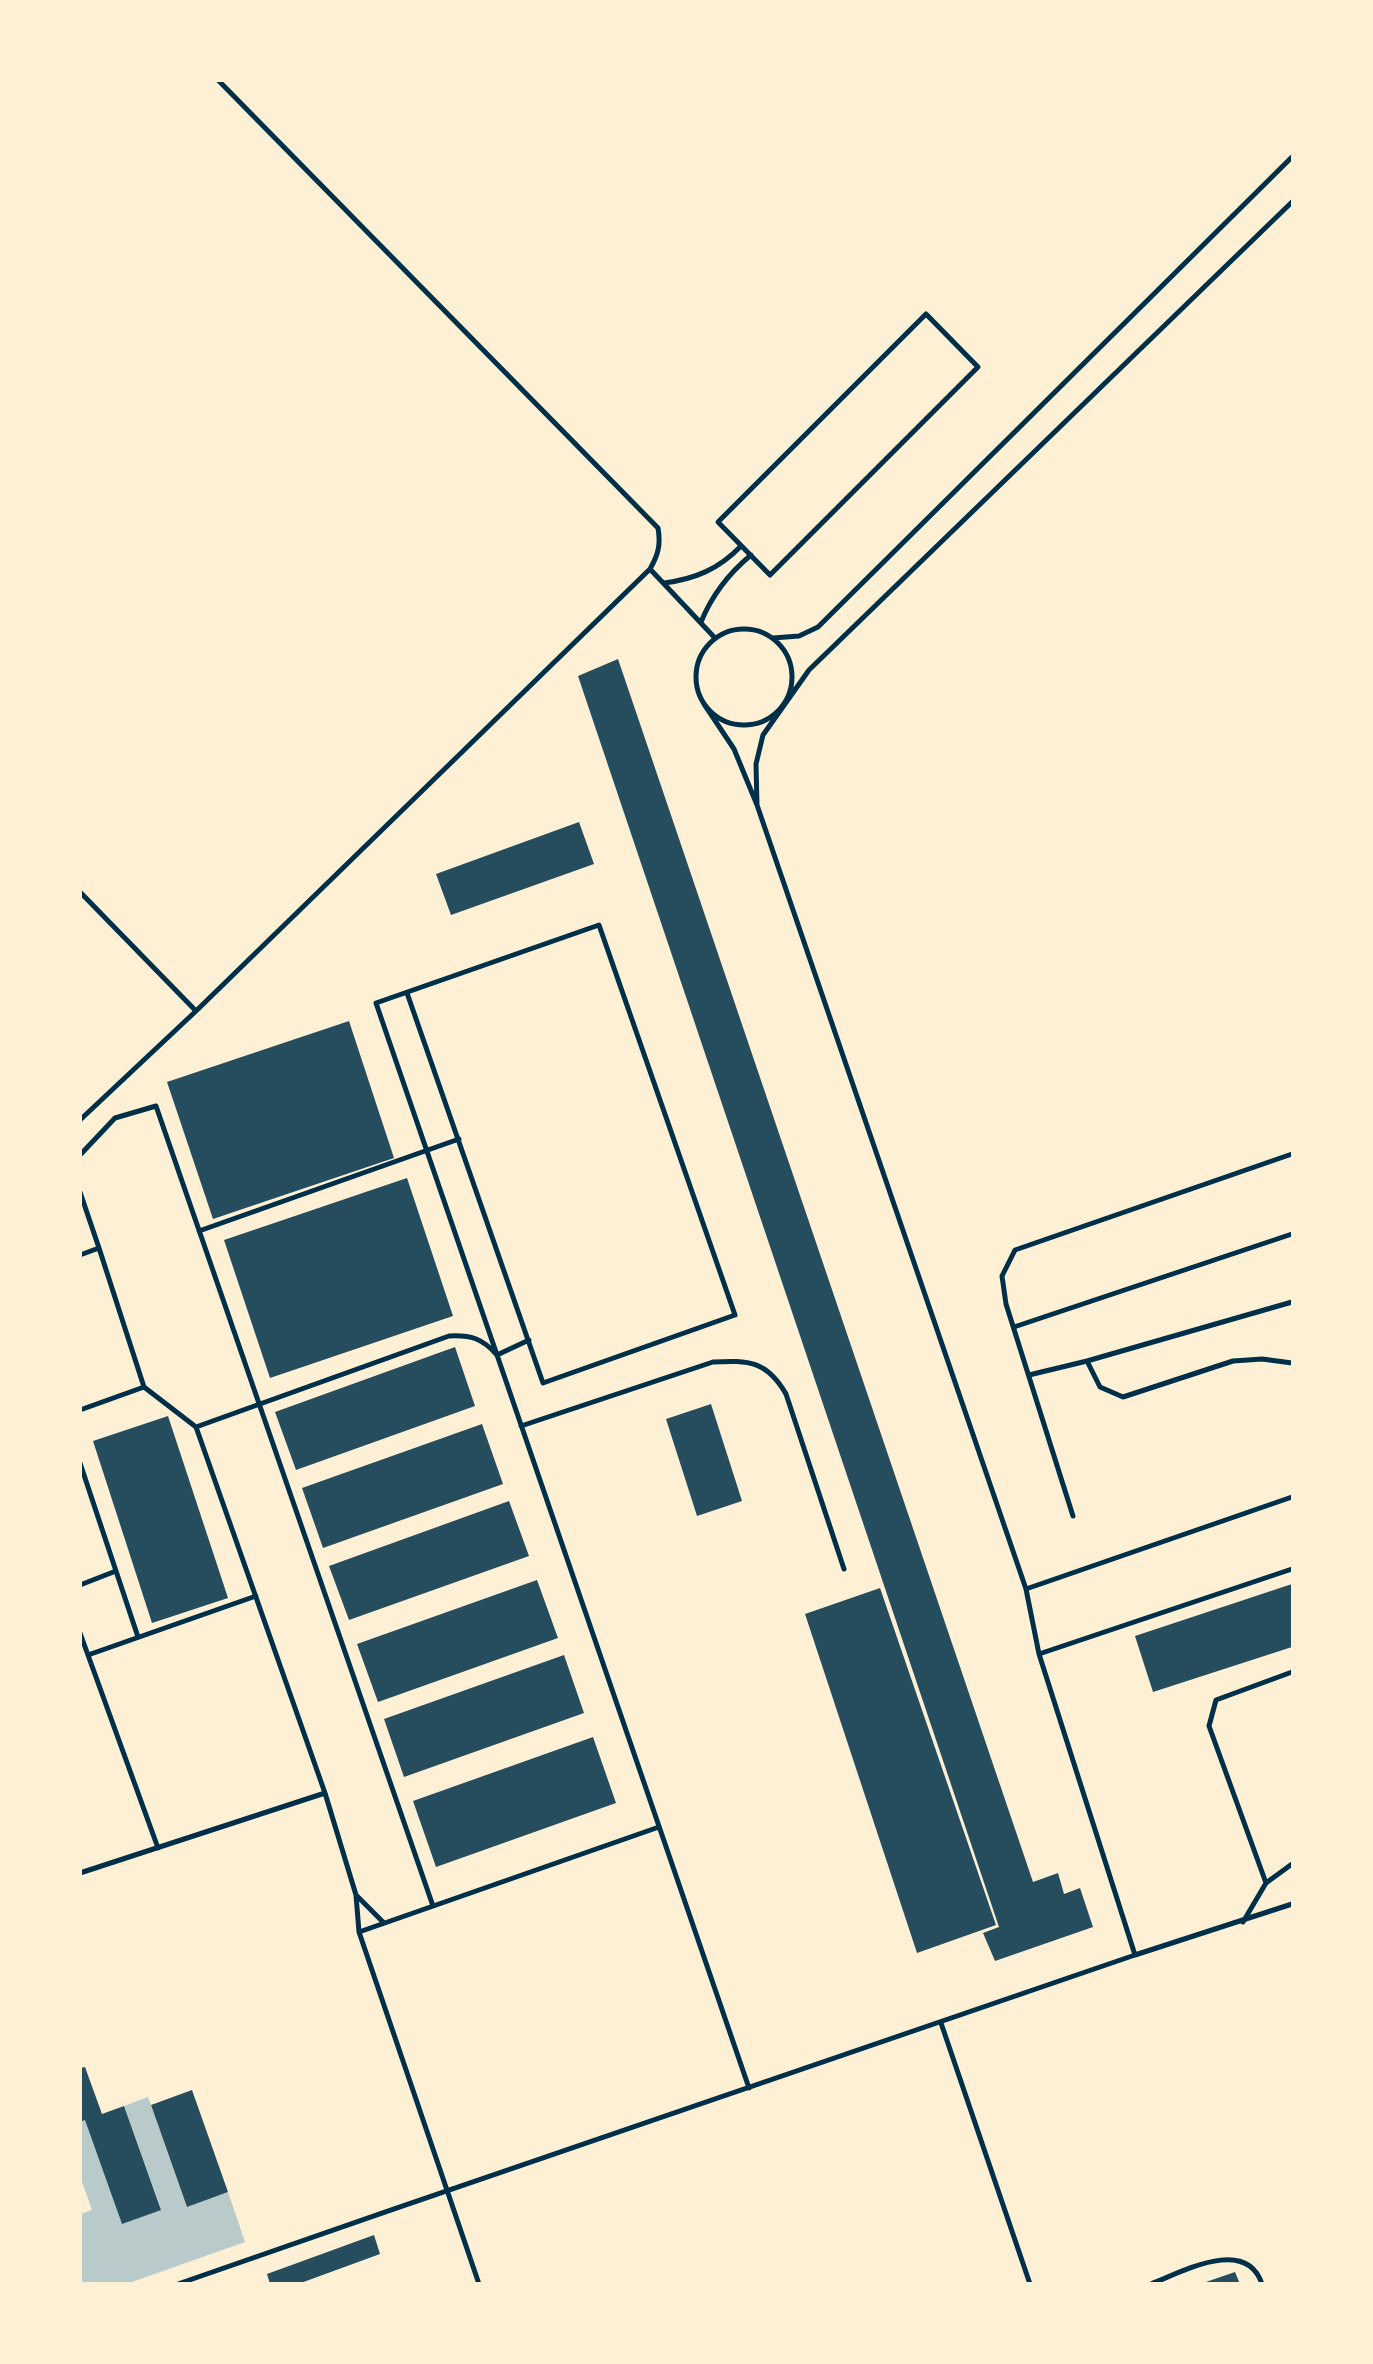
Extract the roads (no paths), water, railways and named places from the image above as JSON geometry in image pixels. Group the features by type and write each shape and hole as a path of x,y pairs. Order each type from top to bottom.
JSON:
{"lane":[{"path":"80,1120 196,1011 650,569 657,557 660,542 658,528 218,80"},
{"path":"774,638 799,636 818,627 1293,157"},
{"path":"757,805 756,764 762,735 796,686 1293,202"},
{"path":"926,314 978,367 770,575 751,555 718,522 926,314"},
{"path":"664,583 682,581 717,567 741,546"},
{"path":"701,622 717,590 751,555"},
{"path":"650,569 715,638"},
{"path":"704,704 717,718 734,724 752,725 769,718 783,706 790,693 793,678 784,649 774,638 760,631 744,628 729,631 715,638 703,651 696,669 697,688 704,704 734,748 757,805 1026,1589 1039,1654 1135,1955"},
{"path":"80,891 196,1011"},
{"path":"407,993 543,1383 734,1315 599,925 376,1003 749,2088"},
{"path":"80,1155 115,1118 156,1106 433,1906"},
{"path":"199,1231 459,1139"},
{"path":"1073,1516 1006,1304 1002,1276 1015,1250 1293,1154"},
{"path":"80,1192 144,1387 196,1427 325,1793 356,1895 359,1932 480,2284"},
{"path":"1014,1327 1293,1234"},
{"path":"80,1255 99,1248"},
{"path":"1029,1375 1293,1302"},
{"path":"196,1427 449,1336 470,1335 487,1343 497,1355"},
{"path":"497,1355 528,1340"},
{"path":"1087,1361 1100,1387 1122,1397 1233,1361 1262,1359 1293,1363"},
{"path":"521,1426 713,1362 738,1361 762,1366 776,1376 786,1394 844,1569"},
{"path":"80,1410 144,1387"},
{"path":"80,1463 138,1637"},
{"path":"1026,1589 1293,1497"},
{"path":"1039,1654 1293,1569"},
{"path":"80,1585 116,1571"},
{"path":"88,1655 256,1596"},
{"path":"80,1633 158,1847"},
{"path":"1266,1884 1209,1726 1216,1700 1293,1672"},
{"path":"80,1873 325,1793"},
{"path":"359,1932 659,1827"},
{"path":"1243,1922 1266,1884 1293,1864"},
{"path":"356,1895 384,1923"},
{"path":"178,2284 447,2189 941,2024 1135,1955 1293,1904"},
{"path":"941,2024 1030,2284"},
{"path":"1151,2284 1218,2259 1236,2259 1250,2265 1262,2284"}]}
